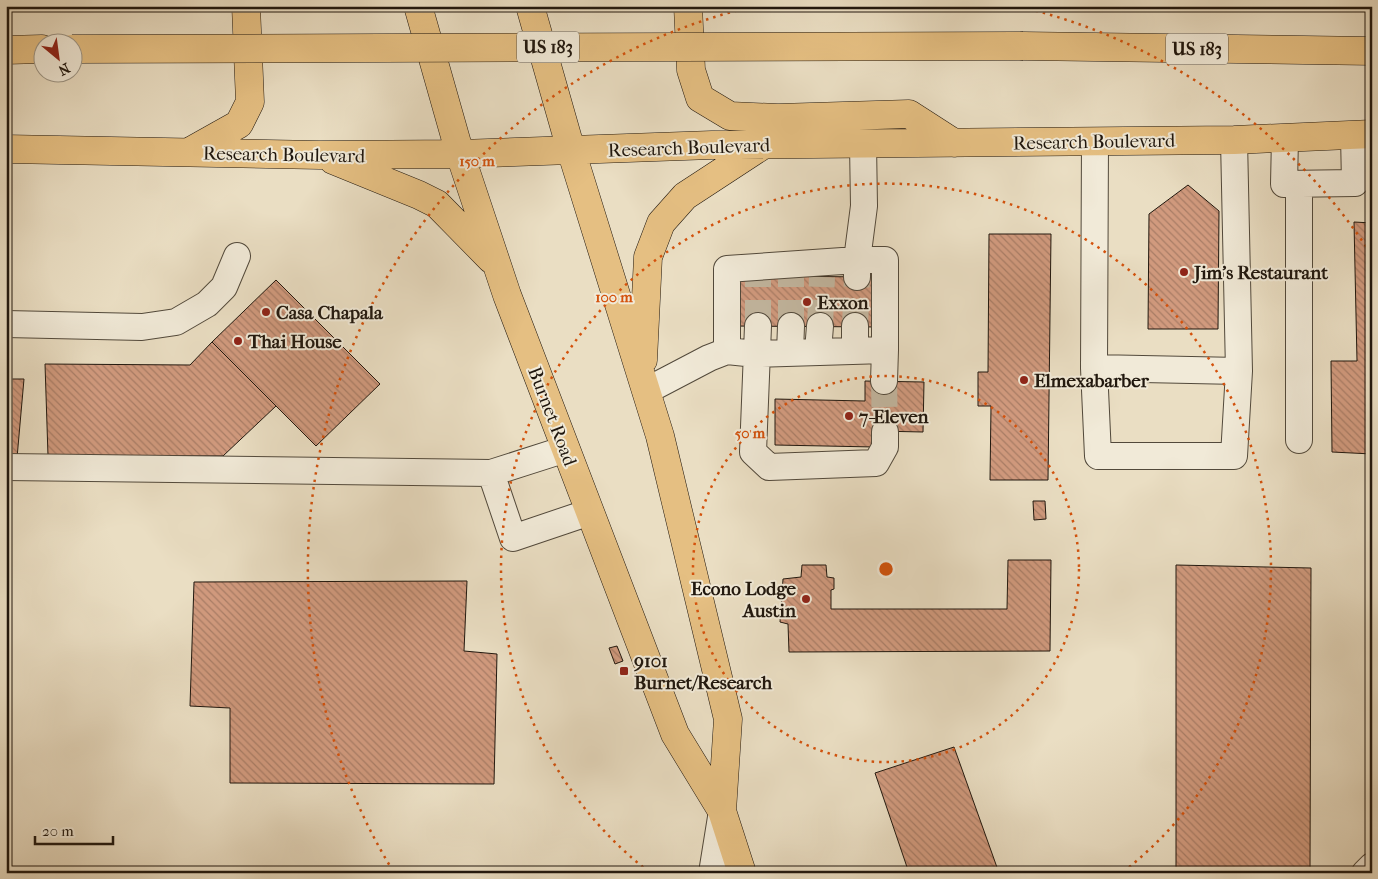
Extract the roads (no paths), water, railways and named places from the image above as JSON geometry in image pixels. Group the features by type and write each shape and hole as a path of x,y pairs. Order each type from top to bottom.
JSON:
{"main road":[{"path":"188,153 239,124 250,102 246,6"},
{"name":"Burnet Road","path":"418,6 460,154 497,265 675,734 722,811 742,873"},
{"name":"Burnet Road","path":"530,6 570,150 660,436 728,719 722,811"},
{"path":"688,6 691,70 700,98 730,116 778,118 909,114 954,143"},
{"name":"US 183","path":"82,49 1023,46 1372,51"},
{"path":"6,50 32,49"},
{"name":"Research Boulevard","path":"6,149 320,155 460,154 763,145 1234,140 1363,134"},
{"path":"644,385 648,257 662,224 686,196 763,145"},
{"path":"320,155 419,194 438,204 497,265"}],"street":[{"path":"1285,138 1284,184 1355,183 1363,134"},
{"path":"1095,141 1094,368 1098,456 1234,456 1239,370 1234,140"},
{"path":"857,269 864,206 863,144"},
{"path":"1299,184 1299,440"},
{"path":"6,324 142,327 176,322 206,304 224,287 237,256"},
{"path":"727,351 727,269 758,271 857,269 885,260 884,381"},
{"path":"758,326 753,452 769,467 876,463 885,447 885,432"},
{"path":"790,352 791,326"},
{"path":"644,385 727,351 756,354 790,352 819,339 854,339 885,350"},
{"path":"1094,368 1239,370"},
{"path":"6,467 491,473 566,449"},
{"path":"491,473 513,538 590,512"},
{"path":"712,873 722,811"},
{"path":"1364,873 1372,866"}],"tunnel":[{"path":"758,276 758,326"},
{"path":"791,277 791,326"},
{"path":"820,326 822,277"},
{"path":"855,326 857,277"},
{"path":"884,381 885,432"}],"place":[{"name":"Jim's Restaurant","path":"1184,272"},
{"name":"Exxon","path":"807,302"},
{"name":"Casa Chapala","path":"266,312"},
{"name":"Thai House","path":"238,341"},
{"name":"Elmexabarber","path":"1024,380"},
{"name":"7-Eleven","path":"849,416"},
{"name":"Econo Lodge Austin","path":"806,599"},
{"name":"9101 Burnet/Research","path":"624,671"}]}
